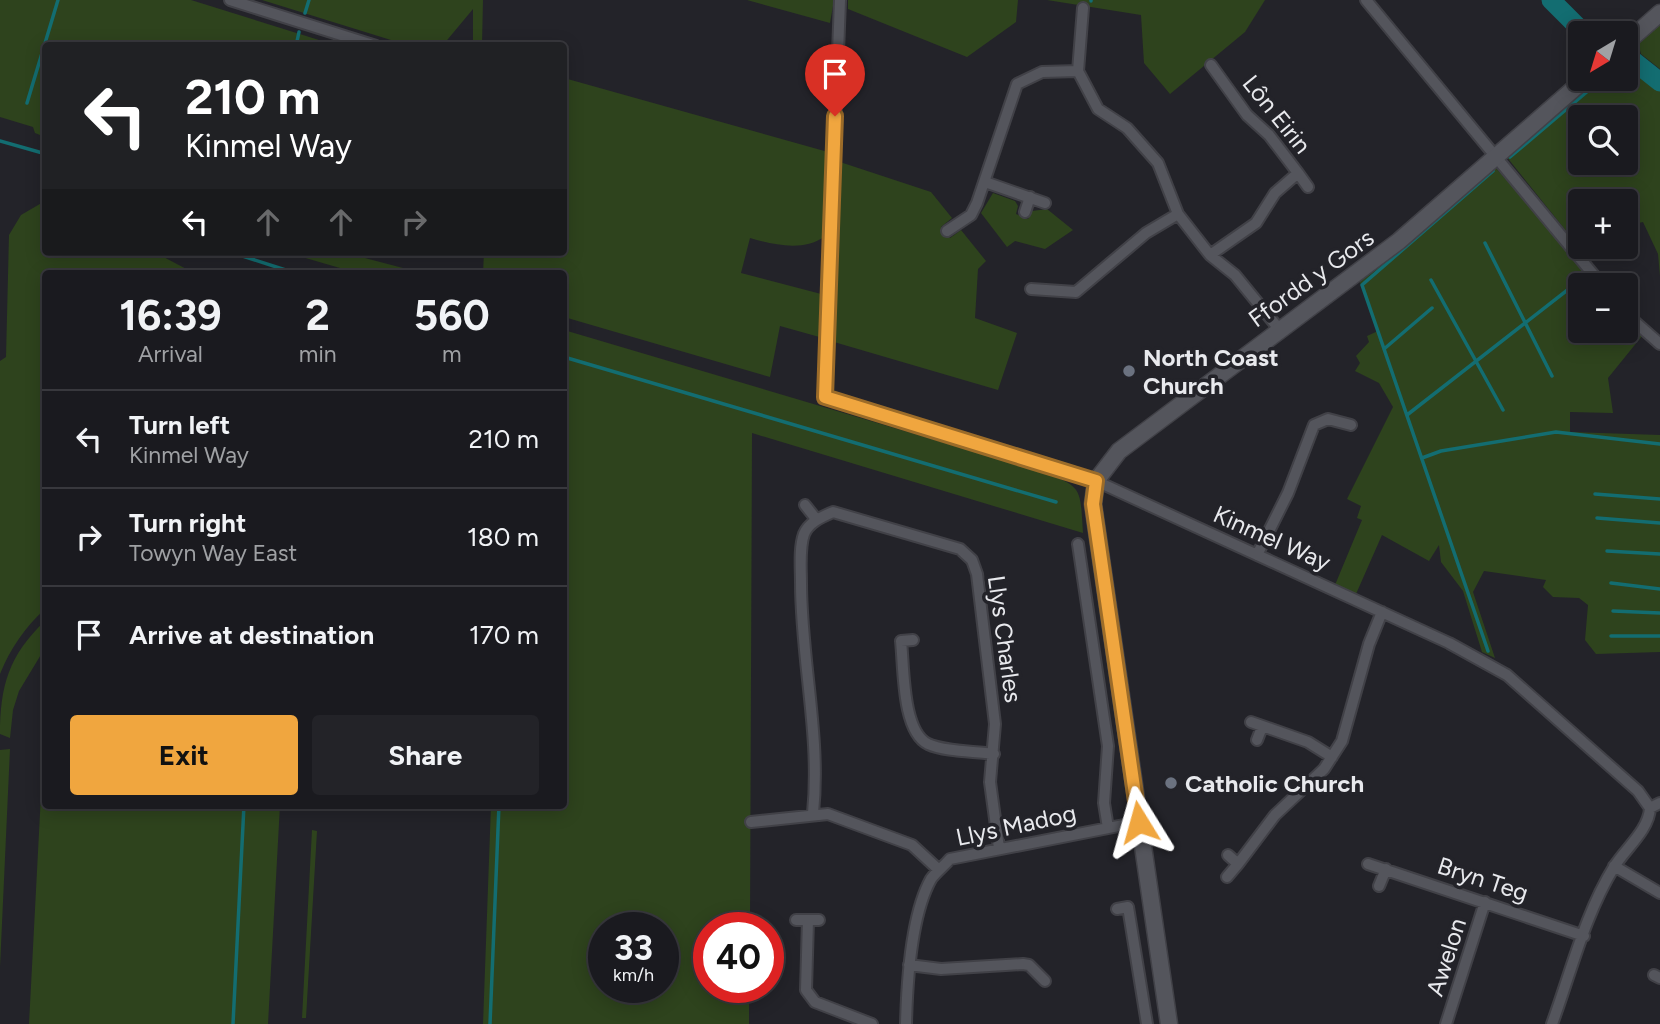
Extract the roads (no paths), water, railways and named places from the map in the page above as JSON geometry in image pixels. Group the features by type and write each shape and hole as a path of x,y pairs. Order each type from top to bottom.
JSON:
{"street":[{"path":"230,0 363,42"},
{"name":"Kinmel Way","path":"839,0 825,397 1096,481 1382,612 1507,675 1655,805"},
{"path":"1366,0 1592,273"},
{"path":"1083,8 1078,71 1098,109 1127,128 1158,163 1178,214 1210,255 1235,275 1279,329"},
{"path":"1638,32 1660,13"},
{"name":"Lôn Eirin","path":"1211,65 1247,116 1269,135 1308,187"},
{"path":"947,231 971,215 985,182 1017,84 1042,72 1078,71"},
{"name":"Lôn Eirin","path":"1223,82 1233,74"},
{"name":"Ffordd y Gors","path":"1096,481 1106,464 1119,451 1390,248 1571,91"},
{"name":"Lôn Eirin","path":"1210,255 1256,223 1275,193 1298,173"},
{"path":"985,182 1045,203"},
{"path":"1025,212 1030,197"},
{"path":"1031,289 1076,292 1146,233 1178,214"},
{"path":"1049,292 1051,278"},
{"path":"1638,325 1660,344"},
{"path":"1257,555 1288,493 1314,425 1328,419 1351,425"},
{"path":"1096,481 1093,504 1169,1024"},
{"path":"805,505 816,519 804,534 801,555 801,605 817,772 813,813"},
{"name":"Llys Charles","path":"816,519 833,512 960,549 972,560 977,574 995,724 990,782 999,848"},
{"path":"1078,544 1108,746 1104,803 1108,828"},
{"path":"1227,877 1275,815 1332,757 1342,741 1369,644 1382,612"},
{"path":"913,640 901,641 910,720 917,737 931,745 994,754"},
{"path":"1251,722 1308,742 1332,757"},
{"path":"1257,740 1262,727"},
{"path":"1552,1024 1599,897 1614,866 1645,824 1655,805"},
{"path":"751,822 813,813 828,814 912,845 939,870"},
{"name":"Llys Madog","path":"906,1024 909,965 923,898 932,877 950,859 1139,822"},
{"path":"1228,855 1238,864"},
{"name":"Bryn Teg","path":"1368,863 1584,936"},
{"path":"1614,866 1660,893"},
{"path":"1378,886 1386,869"},
{"name":"Awelon","path":"1447,1024 1485,902"},
{"path":"1117,909 1128,907 1147,1024"},
{"path":"807,920 806,990 815,1002 872,1024"},
{"path":"1023,964 1026,952"},
{"path":"909,965 941,969 1023,964 1029,965 1045,981"}],"waterway":[{"path":"45,42 58,0"},
{"path":"305,13 309,0"},
{"path":"1551,0 1572,21"},
{"path":"297,42 299,32"},
{"path":"27,103 42,53"},
{"path":"1638,65 1660,82"},
{"path":"1510,157 1588,91"},
{"path":"0,141 42,153"},
{"path":"1488,651 1362,285 1493,171"},
{"path":"1485,243 1552,376"},
{"path":"242,256 286,270"},
{"path":"1431,280 1503,410"},
{"path":"1407,415 1568,290"},
{"path":"1384,349 1432,308"},
{"path":"567,358 1056,502"},
{"path":"1422,458 1441,451 1556,432 1660,444"},
{"path":"1595,494 1660,499"},
{"path":"1597,518 1660,523"},
{"path":"1607,551 1660,554"},
{"path":"1611,583 1660,589"},
{"path":"1613,611 1660,613"},
{"path":"1611,636 1660,636"},
{"path":"233,1024 244,809"},
{"path":"490,1024 499,809"}],"place":[{"name":"North Coast Church","path":"1129,371"},
{"name":"Catholic Church","path":"1171,783"}]}
